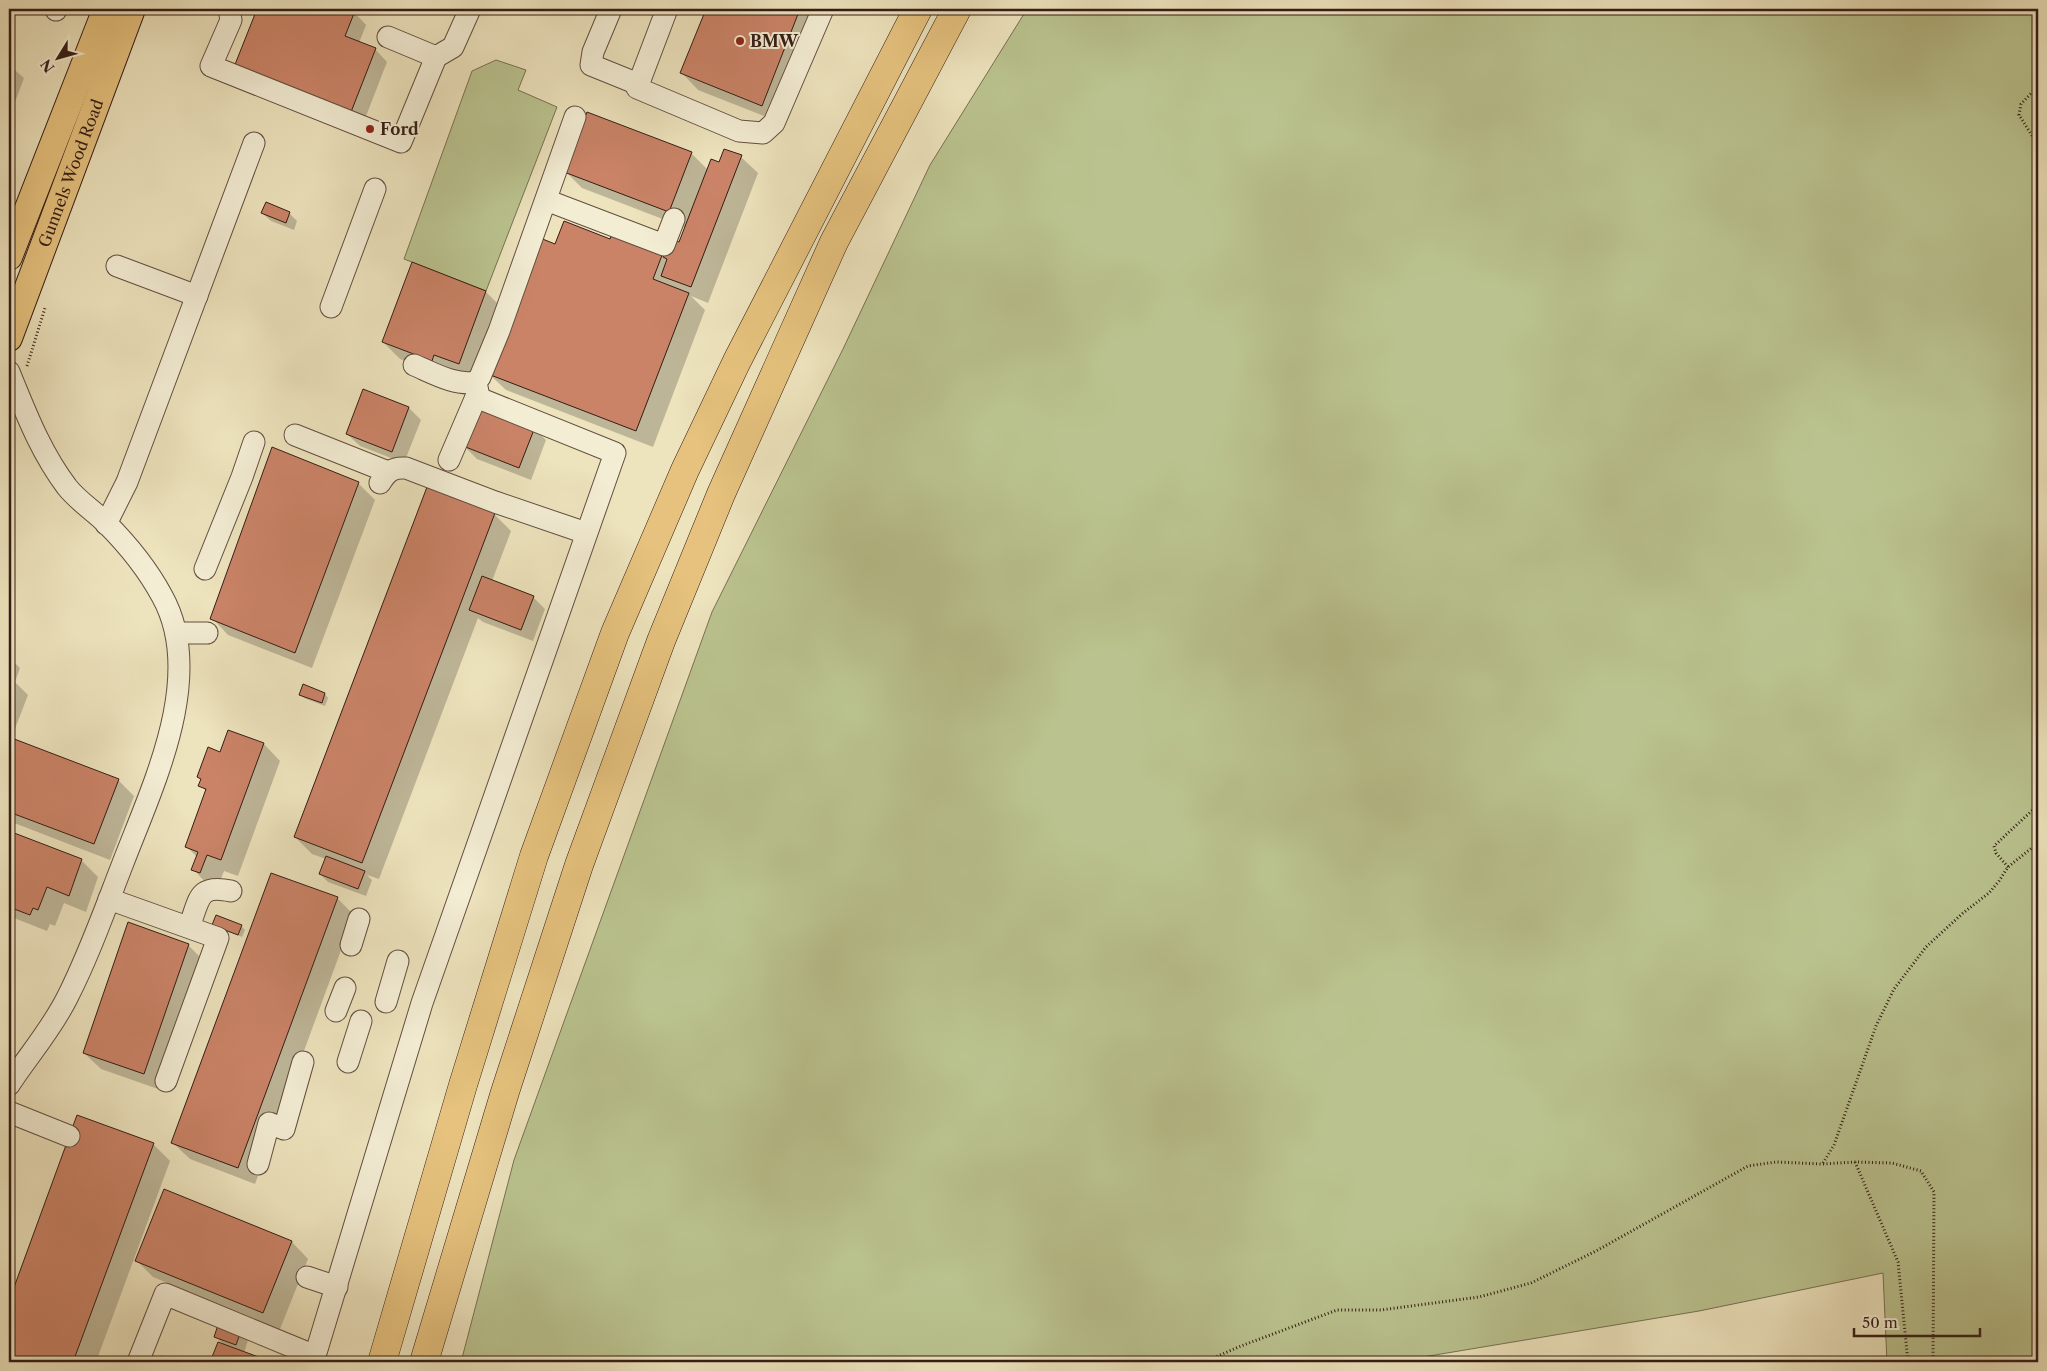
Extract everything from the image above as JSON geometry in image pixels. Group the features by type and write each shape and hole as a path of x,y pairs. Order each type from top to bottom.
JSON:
{"highway":[{"path":"902,40 911,9"},
{"path":"382,1362 463,1086 534,856 615,633 685,470 737,361 918,9"},
{"path":"424,1362 505,1092 578,865 661,641 721,494 834,242 911,100 957,9"},
{"path":"911,100 978,9"}],"main road":[{"name":"Gunnels Wood Road","path":"9,257 106,9"},
{"name":"Gunnels Wood Road","path":"9,338 132,9"}],"street":[{"path":"229,9 231,20 211,66 401,142 444,52 470,9"},
{"path":"611,9 593,52 591,65 638,84"},
{"path":"668,9 636,88 740,130 763,134 774,123 823,9"},
{"path":"388,37 444,52"},
{"path":"450,460 499,331 576,116"},
{"path":"106,524 128,482 254,143"},
{"path":"330,307 376,188"},
{"path":"546,200 664,245 674,219"},
{"path":"117,266 197,296"},
{"path":"138,1362 165,1294 314,1359 422,1003 615,453 476,390 467,384 445,378 414,365"},
{"path":"9,372 40,447 68,489 106,524 142,566 163,597 176,632 180,667 172,728 159,769 109,899 67,999 34,1052 9,1084"},
{"path":"9,417 30,422"},
{"path":"295,435 384,478 397,467 406,468 495,502 586,533"},
{"path":"205,569 242,478 254,442"},
{"path":"176,632 207,633"},
{"path":"190,927 203,894 210,889 216,888 231,892"},
{"path":"109,899 218,938 166,1081"},
{"path":"351,946 359,919"},
{"path":"398,961 388,996 422,1003"},
{"path":"336,1011 345,988"},
{"path":"348,1062 361,1020"},
{"path":"258,1164 269,1123 284,1129 303,1062"},
{"path":"9,1112 69,1136"},
{"path":"307,1277 336,1287"}],"path":[{"path":"2038,86 2021,104 2019,115 2038,145"},
{"path":"2008,867 1996,854 1994,846 2038,805"},
{"path":"1822,1164 1834,1145 1876,1026 1894,989 1926,947 1988,893 1999,882 2008,867 2038,843"},
{"path":"1204,1362 1337,1310 1381,1310 1479,1297 1531,1283 1596,1252 1748,1166 1776,1162 1822,1164 1855,1162 1892,1163 1921,1171 1934,1192 1933,1362"},
{"path":"1855,1162 1898,1262 1908,1362"}],"green space":[{"path":"1027,9 2038,9 2038,1362 1887,1362 1883,1273 1699,1311 1393,1362 461,1362 514,1160 712,612 843,349 930,165"},
{"path":"496,60 526,70 518,90 557,107 486,291 404,259 472,71"}],"building":[{"path":"257,9 349,9 355,11 345,36 376,48 351,112 234,67"},
{"name":"BMW","path":"706,9 800,9 762,106 680,73"},
{"path":"587,112 692,152 669,212 564,172"},
{"path":"724,149 742,155 691,287 661,276 667,259 663,257 670,239 679,242 711,159 719,162"},
{"path":"266,202 290,212 286,223 261,213"},
{"path":"564,221 610,239 613,231 664,250 653,279 689,293 636,431 488,374 540,238 555,244"},
{"path":"412,262 486,291 459,364 434,355 432,361 382,342"},
{"path":"363,389 409,407 392,452 346,434"},
{"path":"478,405 535,427 519,468 463,446"},
{"path":"272,447 359,482 295,653 210,619"},
{"path":"427,487 495,513 362,863 294,837"},
{"path":"482,576 534,596 521,630 469,610"},
{"path":"303,684 325,693 322,703 299,695"},
{"path":"228,730 264,743 221,860 207,855 200,873 191,870 198,852 185,847 206,789 198,786 201,779 197,777 208,747 220,752"},
{"path":"9,737 119,779 94,844 9,812"},
{"path":"9,831 82,859 69,896 47,887 38,910 33,908 30,915 9,907"},
{"path":"326,856 365,871 358,889 319,874"},
{"path":"271,873 338,897 238,1168 171,1143"},
{"path":"216,915 242,925 238,935 212,925"},
{"path":"128,922 189,944 144,1074 83,1053"},
{"path":"77,1115 154,1143 73,1362 9,1362 9,1301"},
{"path":"164,1189 292,1241 263,1313 135,1261"},
{"path":"219,1322 241,1331 236,1345 214,1337"},
{"path":"218,1342 272,1362 210,1362"},
{"path":"161,1356 178,1362 159,1362"}],"place":[{"name":"BMW","path":"740,41"},
{"name":"Ford","path":"370,129"}]}
